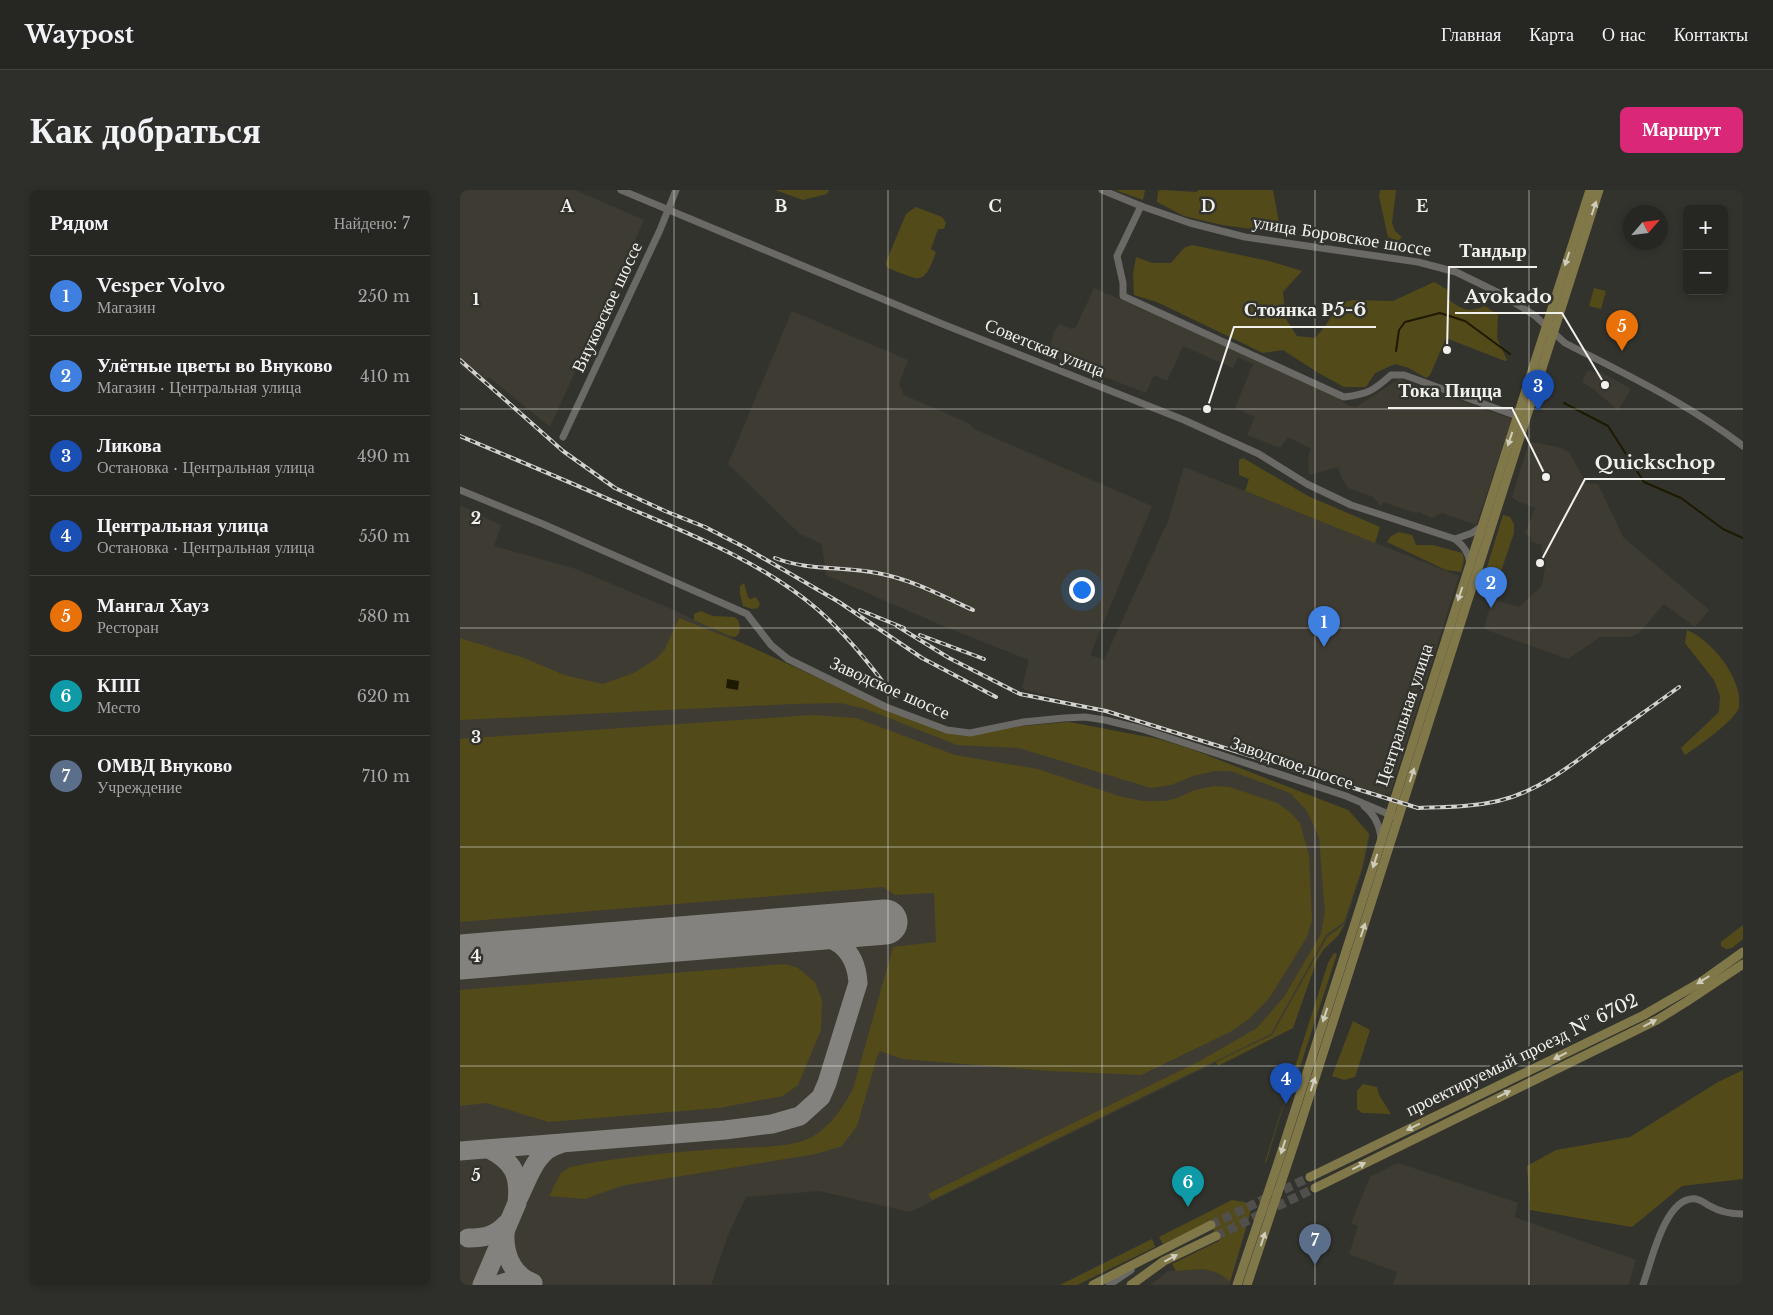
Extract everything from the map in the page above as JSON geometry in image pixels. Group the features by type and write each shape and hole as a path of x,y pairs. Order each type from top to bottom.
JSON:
{"main road":[{"name":"Центральная улица","path":"1237,1285 1278,1165 1590,190"},
{"name":"Центральная улица","path":"1247,1285 1296,1141 1599,190"},
{"name":"проектируемый проезд № 6702","path":"1310,1177 1644,1015 1701,982 1743,952"},
{"name":"проектируемый проезд № 6702","path":"1315,1188 1657,1020 1743,964"},
{"path":"1093,1285 1211,1225"},
{"path":"1131,1285 1164,1261 1216,1236"}],"street":[{"name":"Советская улица","path":"621,190 945,325 1184,420 1259,454 1308,484 1351,504 1455,539"},
{"name":"Внуковское шоссе","path":"563,437 676,190"},
{"name":"улица Боровское шоссе","path":"1105,190 1141,206 1200,226 1244,237 1418,262 1461,274 1499,293 1534,315 1553,334 1565,342 1687,408 1718,427 1743,446"},
{"path":"1141,206 1117,256 1124,296 1344,397 1374,391 1392,375 1404,375 1517,416"},
{"name":"Заводское шоссе","path":"460,490 543,524 747,614 771,645 788,659 886,706 947,730 970,733 1023,722 1064,718 1104,720 1149,731 1358,801 1390,814 1397,822"},
{"path":"1470,564 1468,553 1455,539 1472,533 1482,526"},
{"path":"1358,801 1368,809 1376,820 1380,827 1381,841"},
{"path":"1643,1285 1657,1239 1679,1204 1689,1199 1694,1199 1700,1200 1720,1211 1743,1214"},
{"path":"1109,1285 1149,1256"}],"shaded area":[{"path":"460,190 575,190 644,220 550,427 489,377 481,383 460,365"},
{"path":"775,190 829,190 827,194 803,200"},
{"path":"1115,190 1145,190 1143,200"},
{"path":"1198,190 1273,190 1281,233 1222,225 1184,216 1157,202 1158,191 1197,192"},
{"path":"1380,190 1396,190 1392,223 1395,231 1402,237 1398,241 1388,237 1379,196"},
{"path":"916,207 942,217 946,223 944,229 938,229 931,249 936,252 932,264 924,276 919,278 907,276 888,268 886,265 906,214"},
{"path":"1192,245 1269,261 1302,271 1283,292 1286,319 1297,336 1315,338 1326,325 1339,303 1354,300 1393,301 1434,282 1448,290 1449,300 1458,306 1470,310 1485,306 1498,315 1497,338 1507,360 1505,361 1446,338 1430,375 1426,378 1409,368 1395,364 1375,373 1366,387 1344,387 1283,350 1263,353 1157,302 1134,295 1133,274 1136,257 1152,263 1171,263 1184,248"},
{"path":"1094,288 1275,367 1333,394 1347,405 1356,407 1399,379 1512,419 1476,525 1442,513 1432,518 1419,512 1415,513 1383,502 1381,506 1374,497 1348,488 1341,477 1338,467 1309,475 1308,457 1311,449 1288,437 1280,448 1247,435 1255,417 1235,408 1253,364 1238,357 1233,368 1183,346 1167,381 1154,375 1146,393 1048,355 1054,331 1060,324 1071,329 1076,327"},
{"path":"1594,288 1606,291 1601,309 1589,306"},
{"path":"792,311 908,360 899,384 904,395 970,424 974,429 1152,506 1090,655 1104,660 1168,521 1184,467 1459,576 1390,794 1386,793 1385,795 1111,711 1025,690 1022,687 1029,660 941,625 826,575 822,544 800,534 728,464"},
{"path":"1588,370 1595,373 1597,370 1631,389 1618,410 1582,382"},
{"path":"1532,442 1558,447 1569,452 1586,483 1598,484 1623,537 1709,610 1695,627 1664,604 1639,633 1630,637 1600,637 1568,659 1484,629 1492,599 1519,607 1542,586 1546,561 1541,550 1542,545 1532,542 1530,536 1525,534 1535,508 1512,497 1528,445"},
{"path":"1243,458 1308,496 1380,527 1375,543 1245,491 1249,479 1239,475 1239,460"},
{"path":"460,505 501,525 494,546 576,569 669,608 788,667 957,742 1187,754 1349,810 1370,834 1363,868 1345,924 1327,937 1272,1035 910,1212 819,1191 746,1197 728,1235 711,1285 460,1285"},
{"path":"1503,515 1510,517 1514,524 1514,533 1500,574 1491,579 1484,577"},
{"path":"1399,532 1412,535 1416,545 1433,545 1462,553 1464,560 1461,572 1446,570 1387,542 1391,536"},
{"path":"744,583 748,597 750,599 756,597 760,604 758,608 752,609 743,606 740,586"},
{"path":"701,611 713,616 734,617 739,623 739,634 735,637 729,636 694,620 694,614"},
{"path":"679,618 751,647 883,708 964,735 1021,726 1069,722 1159,739 1191,749 1348,810 1369,834 1362,868 1344,922 1326,935 1271,1034 932,1200 928,1194 1200,1061 1257,1028 1284,997 1321,934 1325,912 1319,837 1307,811 1290,793 1231,771 1215,771 1193,776 1171,785 1151,788 1019,748 957,745 866,709 840,703 460,720 460,638 524,658 564,675 603,684 634,673 656,659 665,649"},
{"path":"1687,630 1706,642 1724,661 1736,684 1739,707 1724,726 1685,755 1681,748 1719,712 1720,696 1714,680 1685,643"},
{"path":"727,679 739,681 738,690 726,688"},
{"path":"812,715 856,718 955,755 1038,769 1122,797 1143,801 1165,801 1195,790 1214,786 1230,787 1277,803 1290,812 1300,823 1309,856 1312,920 1307,937 1270,997 1250,1018 1232,1031 1141,1075 1051,1071 902,1059 880,1051 857,1126 842,1146 816,1154 621,1186 585,1199 549,1196 561,1173 570,1167 661,1154 788,1144 816,1135 829,1124 853,1089 893,947 936,942 934,893 895,895 883,887 460,922 460,739"},
{"path":"1345,924 1338,936 1324,949 1317,960 1293,1028 1218,1066 1216,1062 1272,1035 1327,937"},
{"path":"1743,925 1743,939 1732,948 1726,949 1721,946 1721,942"},
{"path":"1334,953 1337,954 1301,1064 1286,1097 1266,1163 1265,1162 1328,963"},
{"path":"785,964 798,968 815,982 822,1000 821,1030 798,1085 783,1096 719,1108 548,1122 487,1103 460,1106 460,990"},
{"path":"1353,1021 1370,1030 1355,1077 1344,1080 1332,1076"},
{"path":"1743,1070 1743,1179 1682,1186 1632,1227 1530,1210 1527,1166 1556,1150 1630,1137 1718,1082"},
{"path":"1363,1084 1377,1087 1379,1095 1391,1114 1362,1113 1357,1109 1357,1091"},
{"path":"1398,1163 1518,1203 1514,1217 1636,1260 1628,1285 1393,1285 1397,1272 1349,1254 1358,1226 1351,1223 1370,1177"},
{"path":"1232,1200 1245,1202 1251,1208 1230,1282 1211,1271 1176,1271 1172,1264 1219,1241 1209,1222 1163,1244 1159,1237"},
{"path":"1152,1239 1155,1247 1077,1285 1060,1285"},
{"path":"1210,1269 1225,1277 1230,1282 1229,1285 1151,1285 1168,1271"}],"waterway":[{"path":"1396,351 1399,330 1405,322 1440,313 1465,321 1510,354"},
{"path":"1564,403 1608,426 1644,482 1681,498 1723,529 1743,538"}],"taxiway":[{"path":"460,1151 725,1130 772,1124 800,1116 821,1097 858,983 853,960 841,945 823,935 801,930"},
{"path":"519,1197 539,1158 552,1147 560,1144"},
{"path":"482,1285 517,1203 518,1193 514,1170 510,1164 489,1149"},
{"path":"468,1238 489,1236 506,1224 505,1242 509,1259 518,1273 533,1283"},
{"path":"497,1285 513,1280 529,1281"}],"runway":[{"path":"460,957 885,922"}],"tunnel":[{"path":"1211,1225 1310,1177"},
{"path":"1216,1236 1315,1188"}],"railway":[{"path":"460,360 563,451 615,488 705,527 744,547 839,602 922,658 996,697"},
{"path":"460,436 704,540 751,564 817,609 848,640 894,697"},
{"path":"775,558 800,565 864,571 902,579 973,610"},
{"path":"860,610 904,628"},
{"path":"897,626 949,658 1020,694 1106,711 1418,808 1488,803 1526,792 1565,770 1679,687"},
{"path":"920,635 984,659"}],"place":[{"name":"Тандыр","path":"1447,350"},
{"name":"Мангал Хауз","path":"1622,351"},
{"name":"Avokado","path":"1605,385"},
{"name":"Стоянка Р5-6","path":"1207,409"},
{"name":"Ликова","path":"1538,411"},
{"name":"Тока Пицца","path":"1546,477"},
{"name":"Quickschop","path":"1540,563"},
{"name":"Улётные цветы во Внуково","path":"1491,608"},
{"name":"Vesper Volvo","path":"1324,647"},
{"name":"Центральная улица","path":"1286,1104"},
{"name":"КПП","path":"1188,1207"},
{"name":"ОМВД Внуково","path":"1315,1265"}]}
